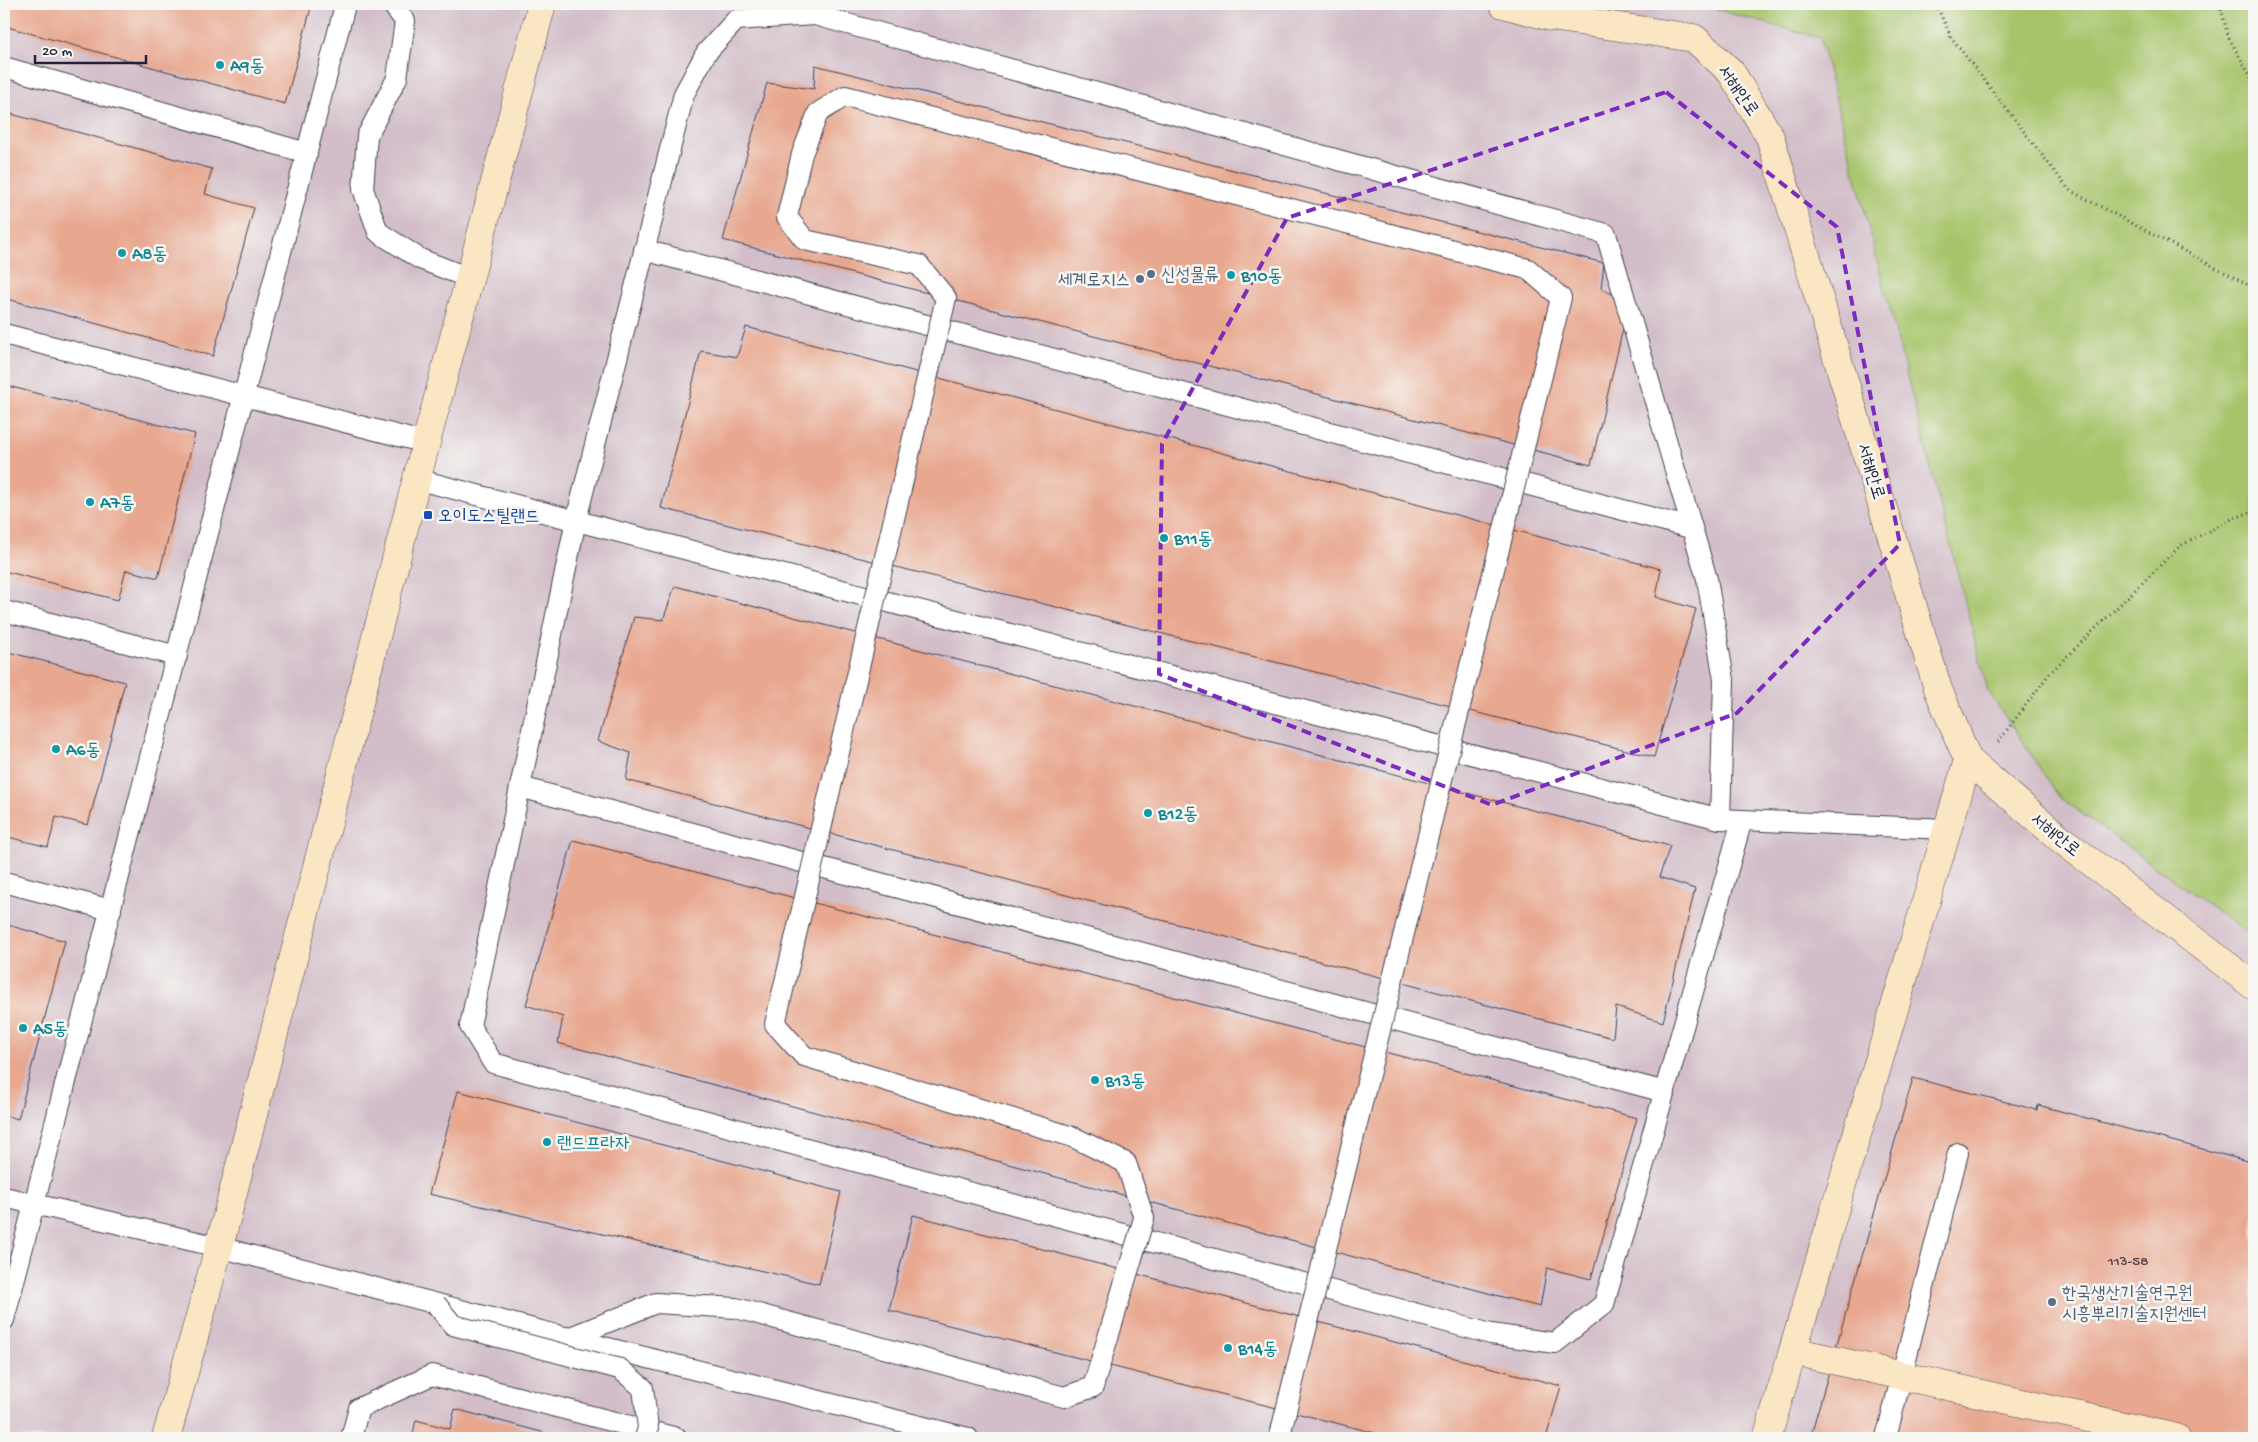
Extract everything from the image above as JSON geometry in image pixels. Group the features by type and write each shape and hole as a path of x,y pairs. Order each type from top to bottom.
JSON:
{"street":[{"path":"166,1438 219,1247 416,479 542,4"},
{"name":"서해안로","path":"1502,4 1551,17 1694,38 1731,72 1770,137 1938,689 1973,764 2062,840 2254,986"},
{"path":"1767,1438 1947,828 1973,764"},
{"path":"1793,1351 2176,1438"}],"lane":[{"path":"392,4 405,21 397,78 367,136 362,188 378,232 420,259 469,278"},
{"path":"1720,820 1724,680 1707,579 1606,234 815,15 736,20 706,53 684,94 576,520 470,1026 493,1063 1491,1334 1554,1343 1604,1304 1742,820"},
{"path":"4,1320 112,910 342,18"},
{"path":"4,67 307,153"},
{"path":"568,1338 656,1303 736,1308 1064,1397 1093,1387 1144,1218 1126,1163 1073,1137 804,1056 775,1024 946,298 919,265 805,240 787,217 802,154 818,113 845,96 1528,269 1561,298 1280,1435 1284,1438"},
{"path":"644,250 1691,528"},
{"path":"4,334 244,398 426,443"},
{"path":"416,479 1720,820 1947,828"},
{"path":"4,611 177,656"},
{"path":"520,787 1665,1092"},
{"path":"4,882 112,910"},
{"path":"1886,1438 1958,1153"},
{"path":"4,1197 35,1206 219,1247 568,1338 968,1438"},
{"path":"436,1304 453,1326 620,1369 643,1388 648,1428 645,1438"},
{"path":"351,1438 359,1408 432,1375 677,1438"}],"path":[{"path":"1936,4 1951,36 2069,190 2254,288"},
{"path":"2220,4 2228,36 2254,83"},
{"path":"1973,764 2049,674 2180,546 2234,518 2254,511"}],"highlighted area":[{"path":"1666,92 1837,227 1900,544 1737,713 1492,805 1159,674 1162,444 1287,218"}],"shaded area":[{"path":"4,4 1907,4 2254,752 2254,1438 4,1438"}],"green space":[{"path":"1696,4 2254,4 2254,938 2059,797 1988,691 1820,38"}],"building":[{"name":"A9동","path":"4,4 312,4 285,104 4,26"},
{"name":"B10동","path":"815,65 1604,263 1601,288 1629,303 1591,465 723,240 767,83 814,89"},
{"name":"A8동","path":"4,112 212,169 205,194 254,208 213,356 4,298"},
{"name":"B11동","path":"746,327 1661,569 1656,597 1696,609 1654,757 661,508 701,351 737,357"},
{"name":"A7동","path":"4,385 195,434 158,578 126,570 118,600 4,571"},
{"name":"B12동","path":"675,586 1670,846 1659,877 1695,889 1663,1022 1616,1007 1613,1038 626,780 631,753 598,741 634,617 663,620"},
{"name":"A6동","path":"4,651 125,682 88,825 56,817 48,847 4,836"},
{"name":"B13동","path":"573,840 1637,1118 1591,1279 1547,1268 1540,1307 558,1043 563,1017 526,1005"},
{"name":"A5동","path":"4,924 65,941 18,1119 4,1115"},
{"name":"한국생산기술연구원 시흥뿌리기술지원센터","path":"1913,1078 2037,1110 2038,1105 2254,1163 2254,1438 1810,1438"},
{"name":"랜드프라자","path":"458,1091 841,1192 819,1284 429,1194"},
{"name":"B14동","path":"913,1215 1561,1386 1546,1438 1395,1438 889,1310"},
{"path":"455,1409 564,1438 412,1438 416,1420 450,1429"}],"place":[{"name":"A9동","path":"220,65"},
{"name":"A8동","path":"122,253"},
{"name":"신성물류","path":"1151,274"},
{"name":"B10동","path":"1231,275"},
{"name":"세계로지스","path":"1140,279"},
{"name":"A7동","path":"90,502"},
{"name":"오이도스틸랜드","path":"428,515"},
{"name":"B11동","path":"1164,538"},
{"name":"A6동","path":"56,749"},
{"name":"B12동","path":"1148,813"},
{"name":"A5동","path":"23,1028"},
{"name":"B13동","path":"1095,1080"},
{"name":"랜드프라자","path":"547,1142"},
{"name":"한국생산기술연구원 시흥뿌리기술지원센터","path":"2052,1302"},
{"name":"B14동","path":"1228,1348"}]}
